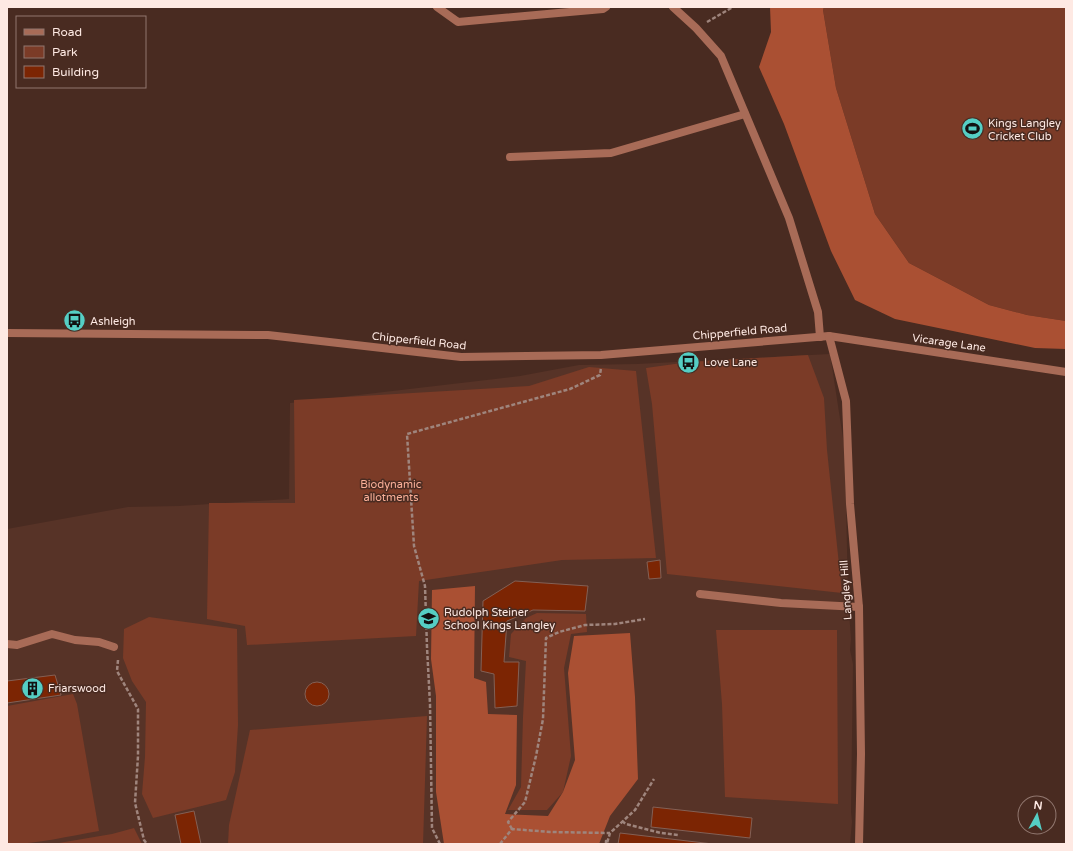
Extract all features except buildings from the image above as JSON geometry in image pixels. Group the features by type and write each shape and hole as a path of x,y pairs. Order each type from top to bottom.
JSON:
{"street":[{"path":"437,7 458,22 603,9 606,7"},
{"path":"673,7 696,28 721,56 789,218 818,312 820,337"},
{"path":"510,157 611,153 745,114"},
{"name":"Chipperfield Road","path":"7,332 268,335 461,357 601,355 829,336"},
{"name":"Vicarage Lane","path":"829,336 1066,372"},
{"name":"Langley Hill","path":"829,336 846,400 850,504 859,607 861,754 859,844"},
{"path":"700,594 782,603 859,607"},
{"path":"7,644 17,645 52,634 75,640 99,642 114,647"}],"path":[{"path":"696,28 733,7"},
{"path":"440,844 432,828 430,704 425,586 414,546 407,434 570,389 600,375 601,355"},
{"path":"512,829 508,822 526,802 543,719 546,638 559,632 585,625 615,624 645,620"},
{"path":"118,657 117,671 138,709 138,756 134,802 144,840 147,844"},
{"path":"606,844 610,833 634,810 654,779"},
{"path":"622,821 626,824 661,833 678,835"},
{"path":"512,829 550,832 610,833"},
{"path":"500,844 512,829"}],"shaded area":[{"path":"770,7 824,7 823,10 836,88 875,214 909,263 989,305 1027,315 1066,321 1066,349 1035,348 895,319 855,300 831,251 784,124 759,67 771,32"},
{"name":"Rudolph Steiner School Kings Langley","path":"830,354 845,451 848,598 851,639 850,650 853,664 852,822 850,844 7,844 7,529 128,507 179,506 289,499 290,403 520,376 579,365 637,364"},
{"path":"475,586 474,678 486,682 488,714 517,715 516,785 505,814 548,816 563,792 575,760 568,673 574,636 630,633 635,697 638,779 610,816 599,844 444,844 436,792 436,696 431,659 432,590"}],"green space":[{"name":"Kings Langley Cricket Club","path":"824,7 1066,7 1066,321 1027,315 989,305 909,263 875,214 836,88 823,10"},
{"path":"808,355 824,398 827,450 842,593 667,574 652,404 646,368 689,362"},
{"name":"Biodynamic allotments","path":"589,367 636,371 656,558 562,560 419,581 416,636 247,645 245,626 207,619 209,503 295,503 294,400 529,386"},
{"path":"537,613 586,614 587,632 571,634 564,668 571,756 563,792 547,810 508,810 521,787 526,661 509,657 511,634 526,618"},
{"path":"149,617 237,629 238,725 235,772 226,800 153,818 142,794 145,757 146,702 132,681 123,658 124,629"},
{"path":"716,630 837,630 838,804 725,797 722,704"},
{"path":"73,694 77,704 99,831 42,841 7,844 7,706"},
{"path":"427,716 423,844 228,844 229,825 250,730"},
{"path":"134,828 142,844 53,844 112,834"}],"place":[{"name":"Kings Langley Cricket Club","path":"972,129"},
{"name":"Ashleigh","path":"75,321"},
{"name":"Love Lane","path":"689,362"},
{"name":"Rudolph Steiner School Kings Langley","path":"428,618"},
{"name":"Friarswood","path":"33,688"}]}
